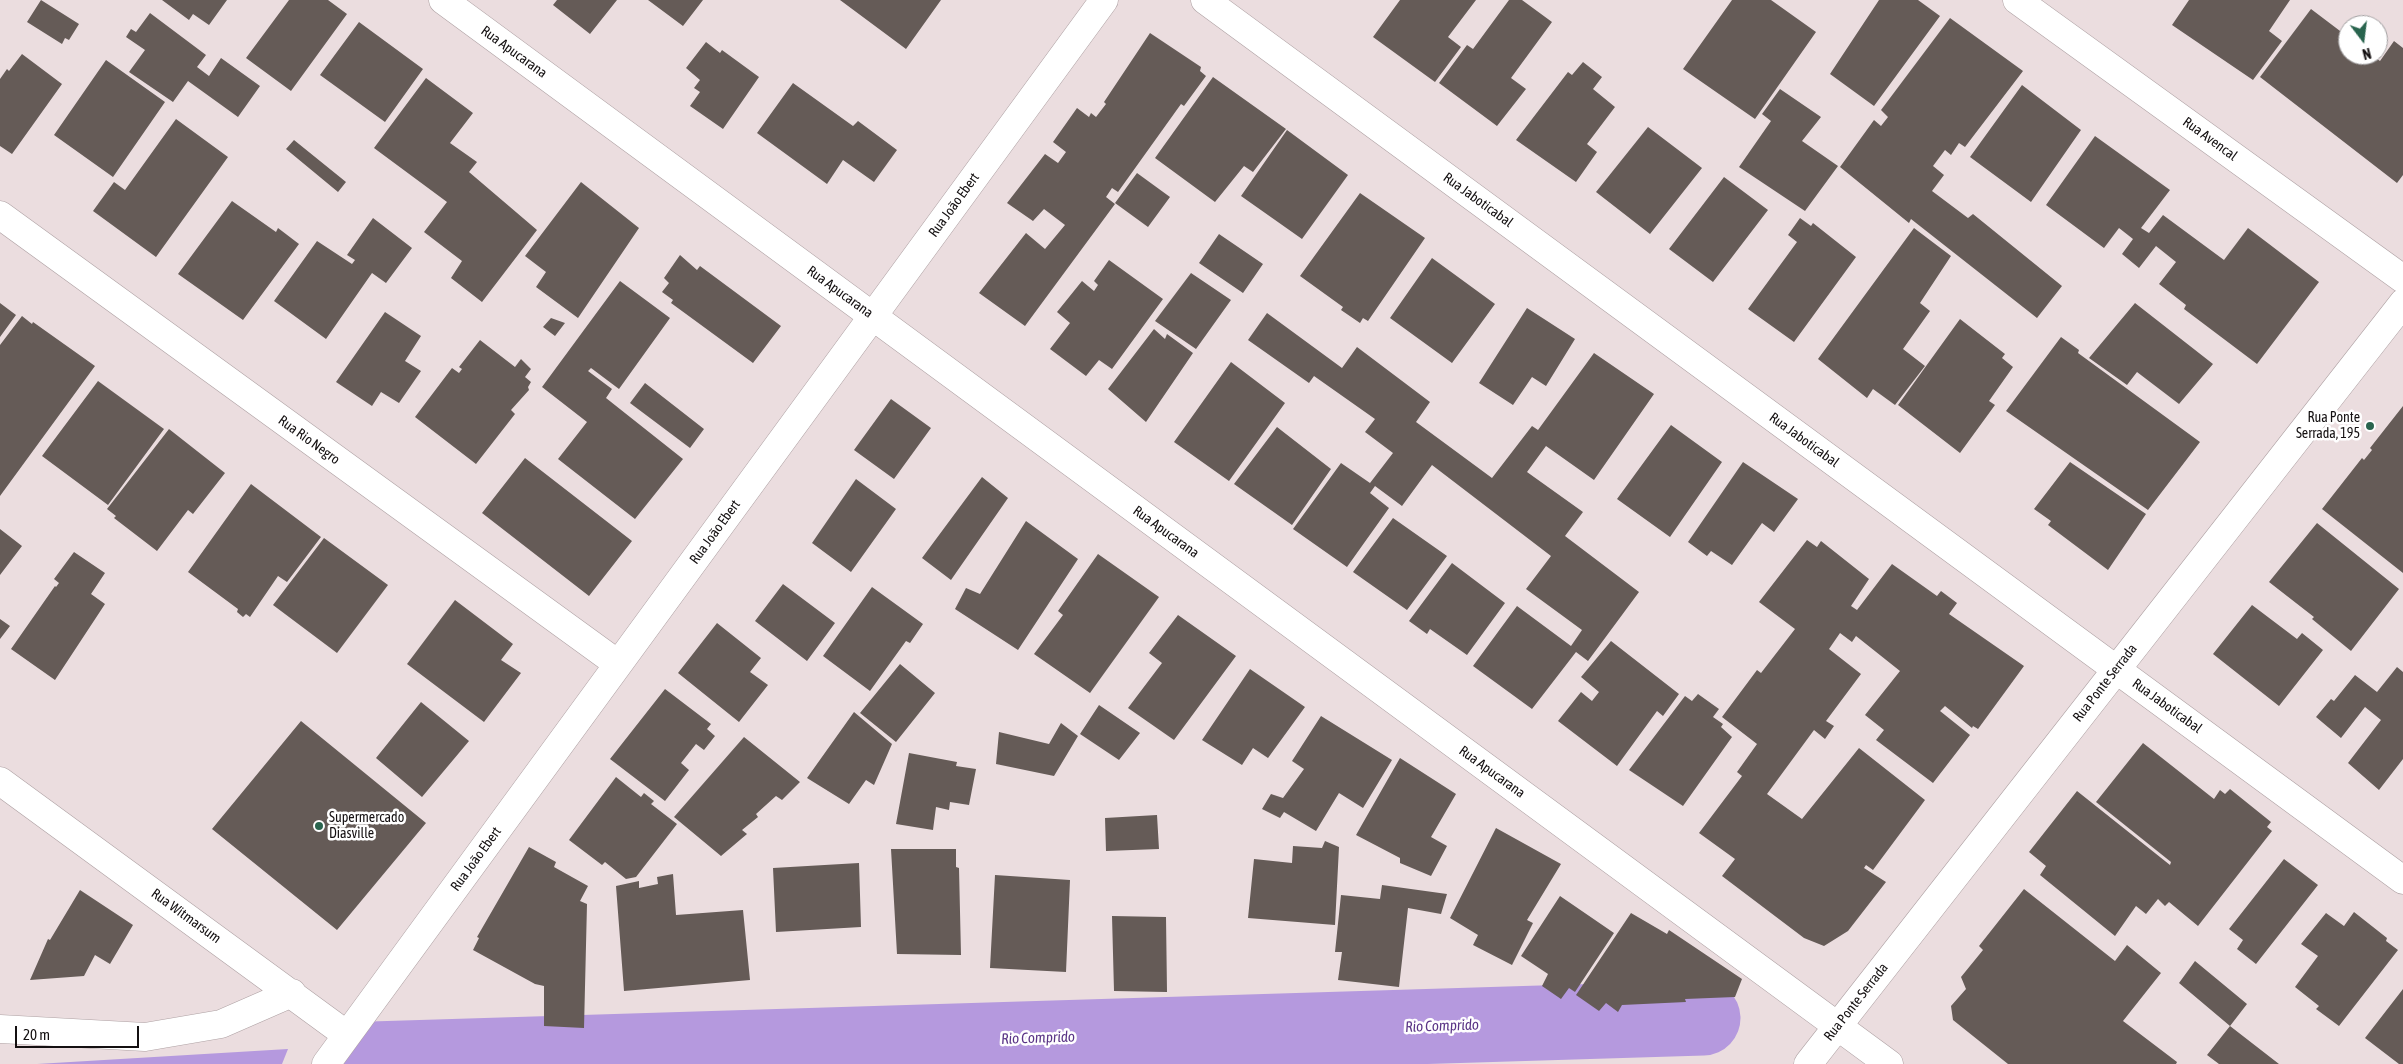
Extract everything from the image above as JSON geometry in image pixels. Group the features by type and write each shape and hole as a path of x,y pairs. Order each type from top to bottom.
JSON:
{"street":[{"name":"Rua Apucarana","path":"443,0 1889,1064"},
{"name":"Rua João Ebert","path":"326,1064 1104,0"},
{"name":"Rua Jaboticabal","path":"1205,0 2403,880"},
{"name":"Rua Avencal","path":"2017,0 2403,279"},
{"name":"Rua Rio Negro","path":"0,215 618,664"},
{"name":"Rua Ponte Serrada","path":"1808,1064 2403,303"},
{"name":"Rua Witmarsum","path":"0,781 292,992 347,1035"},
{"path":"0,1029 145,1037 221,1024 292,992"},
{"path":"347,1035 348,1064"}],"shaded area":[{"path":"288,1049 282,1064 37,1064"}],"building":[{"path":"41,0 79,24 69,40 65,38 62,44 27,22"},
{"path":"162,0 227,0 209,25 193,14 189,20"},
{"path":"289,0 328,0 347,14 291,91 246,58"},
{"path":"557,0 617,0 590,34 553,5"},
{"path":"648,0 703,0 683,26"},
{"path":"840,0 941,0 906,49"},
{"path":"1400,0 1476,0 1448,37 1461,47 1435,82 1373,37"},
{"path":"1509,0 1522,0 1552,22 1511,78 1526,89 1497,126 1439,83 1467,45 1473,49"},
{"path":"1732,0 1771,0 1816,32 1755,119 1683,69"},
{"path":"1879,0 1918,0 1940,16 1874,106 1830,74"},
{"path":"2189,0 2290,0 2269,31 2282,41 2253,80 2172,25"},
{"path":"2311,9 2338,29 2338,65 2388,65 2388,50 2394,41 2403,48 2403,175 2397,183 2260,77"},
{"path":"150,13 206,55 197,67 209,76 221,58 260,86 238,117 188,81 173,102 129,72 145,50 126,37 131,29 136,32"},
{"path":"1950,18 2023,71 1965,147 1959,143 1951,155 1945,150 1933,166 1944,175 1932,191 1968,218 1973,214 2062,286 2037,318 1911,219 1909,223 1840,167 1874,120 1881,126 1888,117 1881,110"},
{"path":"359,22 423,69 385,122 320,75"},
{"path":"1150,33 1201,67 1200,71 1206,76 1184,106 1181,104 1118,192 1112,188 1106,197 1115,204 1025,326 979,293 1026,233 1045,249 1065,225 1044,209 1033,221 1007,203 1045,154 1058,163 1066,152 1053,142 1077,108 1089,117 1091,113 1096,117"},
{"path":"706,42 720,53 722,50 759,77 723,129 690,106 700,92 694,88 700,80 686,68"},
{"path":"22,54 62,84 12,154 0,146 0,79"},
{"path":"106,60 165,102 113,177 54,135"},
{"path":"1583,62 1602,77 1593,89 1615,107 1587,144 1597,152 1576,182 1516,140 1568,72 1572,75"},
{"path":"1213,77 1286,129 1253,172 1244,166 1215,202 1155,158"},
{"path":"426,78 473,113 450,143 477,162 469,172 537,230 482,302 451,278 462,261 424,232 447,202 374,148"},
{"path":"793,83 853,126 858,121 897,150 874,182 843,160 827,184 757,133"},
{"path":"2022,85 2081,130 2031,202 1970,157"},
{"path":"1780,89 1821,117 1802,141 1838,166 1805,211 1739,167 1771,121 1762,114"},
{"path":"176,119 228,157 156,257 93,211 114,182 125,190"},
{"path":"1648,127 1702,168 1650,234 1596,192"},
{"path":"1287,130 1348,175 1302,239 1241,196"},
{"path":"2095,136 2170,190 2141,228 2149,233 2163,215 2224,260 2248,228 2319,282 2257,364 2184,309 2186,305 2159,284 2176,262 2156,246 2139,268 2122,254 2133,239 2119,228 2104,248 2046,205"},
{"path":"294,140 346,182 338,192 286,149"},
{"path":"1137,173 1170,197 1148,227 1115,203"},
{"path":"1724,177 1768,210 1713,282 1669,249"},
{"path":"581,182 639,228 578,318 536,287 546,272 525,256"},
{"path":"1360,193 1425,238 1368,321 1363,318 1360,323 1341,310 1343,307 1300,276"},
{"path":"232,201 276,232 278,228 299,244 243,320 178,274"},
{"path":"373,218 412,248 386,283 372,273 326,339 274,301 317,241 352,264 355,260 347,255"},
{"path":"1800,218 1811,226 1813,223 1856,257 1794,342 1748,309 1797,242 1788,235"},
{"path":"1914,228 1951,256 1920,303 1930,311 1903,349 1925,366 1895,405 1873,389 1867,398 1818,359"},
{"path":"1219,234 1263,264 1243,293 1199,263"},
{"path":"680,255 697,270 700,266 781,326 753,363 671,303 673,300 662,292 669,283 664,278"},
{"path":"1432,258 1495,304 1452,363 1390,318"},
{"path":"1109,260 1163,299 1112,369 1099,360 1086,376 1050,349 1070,323 1057,312 1082,281 1094,291 1098,285 1094,281"},
{"path":"1191,273 1231,300 1196,349 1155,321"},
{"path":"620,281 670,318 619,389 591,368 588,371 612,389 606,398 683,459 635,519 558,459 587,422 542,387"},
{"path":"0,303 16,315 0,337"},
{"path":"2135,303 2213,364 2179,404 2137,372 2127,385 2089,358"},
{"path":"1527,308 1575,339 1546,386 1532,377 1513,405 1479,383"},
{"path":"385,312 421,336 405,361 421,371 399,403 381,392 372,406 336,382"},
{"path":"1267,313 1342,368 1357,347 1430,402 1416,422 1492,478 1532,426 1538,430 1594,353 1654,394 1594,480 1546,446 1527,472 1583,512 1565,536 1639,592 1588,661 1576,652 1532,709 1473,666 1517,606 1571,646 1582,630 1526,589 1551,556 1432,465 1402,506 1375,486 1370,493 1389,508 1347,567 1293,529 1341,463 1370,483 1393,453 1365,432 1375,419 1314,376 1309,383 1248,340"},
{"path":"22,316 95,366 0,496 0,345"},
{"path":"551,318 565,323 555,336 543,327"},
{"path":"1960,319 2005,354 2002,358 2013,367 1989,401 1995,405 1960,453 1898,405"},
{"path":"1154,329 1165,339 1167,334 1193,353 1146,422 1108,389"},
{"path":"2061,337 2079,350 2078,353 2200,442 2148,510 2006,411"},
{"path":"480,340 515,367 521,359 531,369 525,377 531,382 528,387 529,390 511,410 515,414 476,464 415,417 452,368 459,373 462,369 459,367"},
{"path":"1231,362 1285,403 1229,481 1174,442"},
{"path":"98,381 164,429 108,505 42,456"},
{"path":"645,383 704,429 690,448 630,403"},
{"path":"891,399 931,428 894,479 854,450"},
{"path":"2403,406 2403,573 2322,509 2362,458 2364,460 2372,450 2370,448"},
{"path":"1671,425 1722,462 1670,537 1617,499"},
{"path":"1277,427 1331,469 1292,525 1234,484"},
{"path":"169,429 225,473 193,514 188,510 157,551 114,518 116,516 107,509"},
{"path":"525,458 632,541 589,596 482,513"},
{"path":"1743,462 1798,499 1774,532 1762,523 1732,565 1711,551 1707,556 1688,542"},
{"path":"2070,462 2146,514 2108,570 2048,525 2051,521 2034,509"},
{"path":"982,477 1008,498 951,580 922,558"},
{"path":"856,479 896,509 851,572 812,543"},
{"path":"251,484 321,537 287,582 278,576 250,617 246,614 243,617 237,612 238,609 188,572"},
{"path":"1393,518 1447,556 1407,610 1353,572"},
{"path":"1026,521 1078,559 1018,650 955,609 966,588 980,594"},
{"path":"2317,523 2399,589 2351,651 2312,619 2314,617 2269,582"},
{"path":"0,529 22,546 0,575"},
{"path":"324,538 388,585 337,653 273,605"},
{"path":"1807,540 1817,547 1821,541 1869,579 1851,606 1857,610 1892,564 1937,596 1941,591 1957,603 1949,614 2024,666 1978,729 1973,726 1972,728 1945,706 1940,711 1970,735 1933,783 1876,740 1884,730 1865,715 1900,671 1856,636 1852,642 1840,633 1829,649 1861,674 1826,721 1834,726 1825,739 1814,730 1767,794 1802,819 1859,748 1925,800 1873,870 1866,865 1864,868 1886,882 1848,931 1824,946 1804,938 1722,876 1735,859 1699,833 1742,776 1737,772 1757,744 1722,717 1757,670 1761,673 1795,629 1759,602"},
{"path":"74,552 105,573 91,594 105,604 55,680 11,649 59,583 54,579"},
{"path":"1098,554 1159,597 1090,693 1034,654 1063,615 1058,611"},
{"path":"1452,563 1505,603 1467,655 1430,629 1427,634 1409,621"},
{"path":"783,584 835,623 807,661 755,621"},
{"path":"872,587 923,624 910,643 906,641 870,691 823,656"},
{"path":"455,600 513,644 501,660 521,673 484,722 407,664"},
{"path":"2252,605 2297,639 2302,633 2323,650 2279,706 2213,654"},
{"path":"1178,615 1236,656 1174,740 1128,708 1162,663 1149,653"},
{"path":"0,619 10,626 0,639"},
{"path":"717,623 761,658 750,672 768,685 739,722 678,673"},
{"path":"1611,641 1679,694 1663,716 1657,711 1617,766 1558,721 1581,692 1592,701 1599,692 1581,677"},
{"path":"900,664 935,693 896,742 860,713"},
{"path":"2397,667 2403,672 2403,759 2379,790 2348,763 2381,720 2365,707 2341,738 2316,717 2331,699 2334,701 2355,675 2377,692"},
{"path":"1250,669 1305,707 1268,758 1253,748 1242,765 1202,740"},
{"path":"665,689 711,724 707,729 715,736 704,750 696,744 681,763 689,770 665,801 610,759"},
{"path":"1698,694 1719,709 1713,717 1723,724 1721,727 1732,737 1683,806 1629,770 1685,696 1692,701"},
{"path":"421,702 469,741 422,797 376,758"},
{"path":"1099,705 1140,733 1119,760 1080,734"},
{"path":"854,712 892,744 874,785 866,780 849,804 807,778"},
{"path":"1321,716 1392,760 1363,808 1339,793 1316,831 1284,812 1280,818 1262,809 1271,794 1283,798 1304,769 1292,761"},
{"name":"Supermercado Diasville","path":"301,721 426,823 337,930 212,829"},
{"path":"1061,723 1078,736 1054,776 996,764 999,732 1049,744"},
{"path":"744,737 800,782 782,800 776,796 756,814 758,817 742,830 747,834 721,856 674,817"},
{"path":"2143,743 2214,799 2220,790 2225,794 2230,789 2271,822 2267,827 2272,831 2198,926 2169,902 2165,906 2158,899 2146,914 2136,906 2115,936 2040,875 2046,866 2029,852 2077,791 2170,865 2171,862 2096,802"},
{"path":"909,753 957,762 956,766 976,769 969,805 950,802 949,810 936,807 933,830 896,824"},
{"path":"1400,758 1456,794 1431,837 1447,846 1431,876 1400,863 1400,858 1356,835"},
{"path":"616,777 641,797 644,793 654,801 651,804 677,824 636,877 626,879 605,862 602,865 569,840"},
{"path":"1157,815 1159,849 1106,851 1105,818"},
{"path":"1496,828 1561,864 1527,920 1533,923 1512,965 1473,945 1478,935 1450,918"},
{"path":"1325,841 1339,847 1335,925 1248,918 1254,859 1292,863 1293,846 1322,848"},
{"path":"529,847 556,862 554,867 588,886 580,901 587,904 584,1028 544,1026 544,986 535,984 473,950 479,938 477,937"},
{"path":"891,849 956,849 956,867 959,868 961,955 897,954"},
{"path":"2284,859 2318,885 2256,964 2237,949 2243,940 2229,929"},
{"path":"859,863 861,927 776,932 773,868"},
{"path":"673,874 676,915 743,910 750,980 624,991 616,886 639,881 639,888 658,884 657,877"},
{"path":"995,875 1070,880 1066,972 990,968"},
{"path":"1382,885 1447,894 1441,914 1408,908 1399,987 1338,980 1342,952 1335,952 1341,895 1380,899"},
{"path":"2024,889 2115,961 2127,945 2161,973 2123,1021 2177,1062 2176,1064 2008,1064 1953,1020 1951,1006 1966,989 1961,977 1983,950 1979,946"},
{"path":"80,890 133,925 110,964 95,955 84,976 30,980 48,939 50,940"},
{"path":"1560,896 1614,933 1575,992 1569,988 1561,999 1542,986 1548,974 1521,956"},
{"path":"2354,912 2387,938 2386,941 2398,950 2339,1026 2316,1009 2319,1006 2295,987 2318,956 2301,944 2326,913 2344,926"},
{"path":"1631,913 1667,934 1669,930 1742,979 1735,997 1685,999 1686,1002 1622,1005 1618,1012 1606,1003 1599,1011 1576,995"},
{"path":"1112,916 1166,917 1167,992 1114,991"},
{"path":"2195,961 2247,1004 2230,1026 2179,983"},
{"path":"2403,989 2403,1064 2399,1064 2365,1038"},
{"path":"2230,1026 2279,1064 2219,1064 2207,1055"}],"waterway":[{"name":"Rio Comprido","path":"372,1059 1703,1018"}],"place":[{"name":"Rua Ponte Serrada, 195","path":"2370,426"},
{"name":"Supermercado Diasville","path":"319,826"}]}
